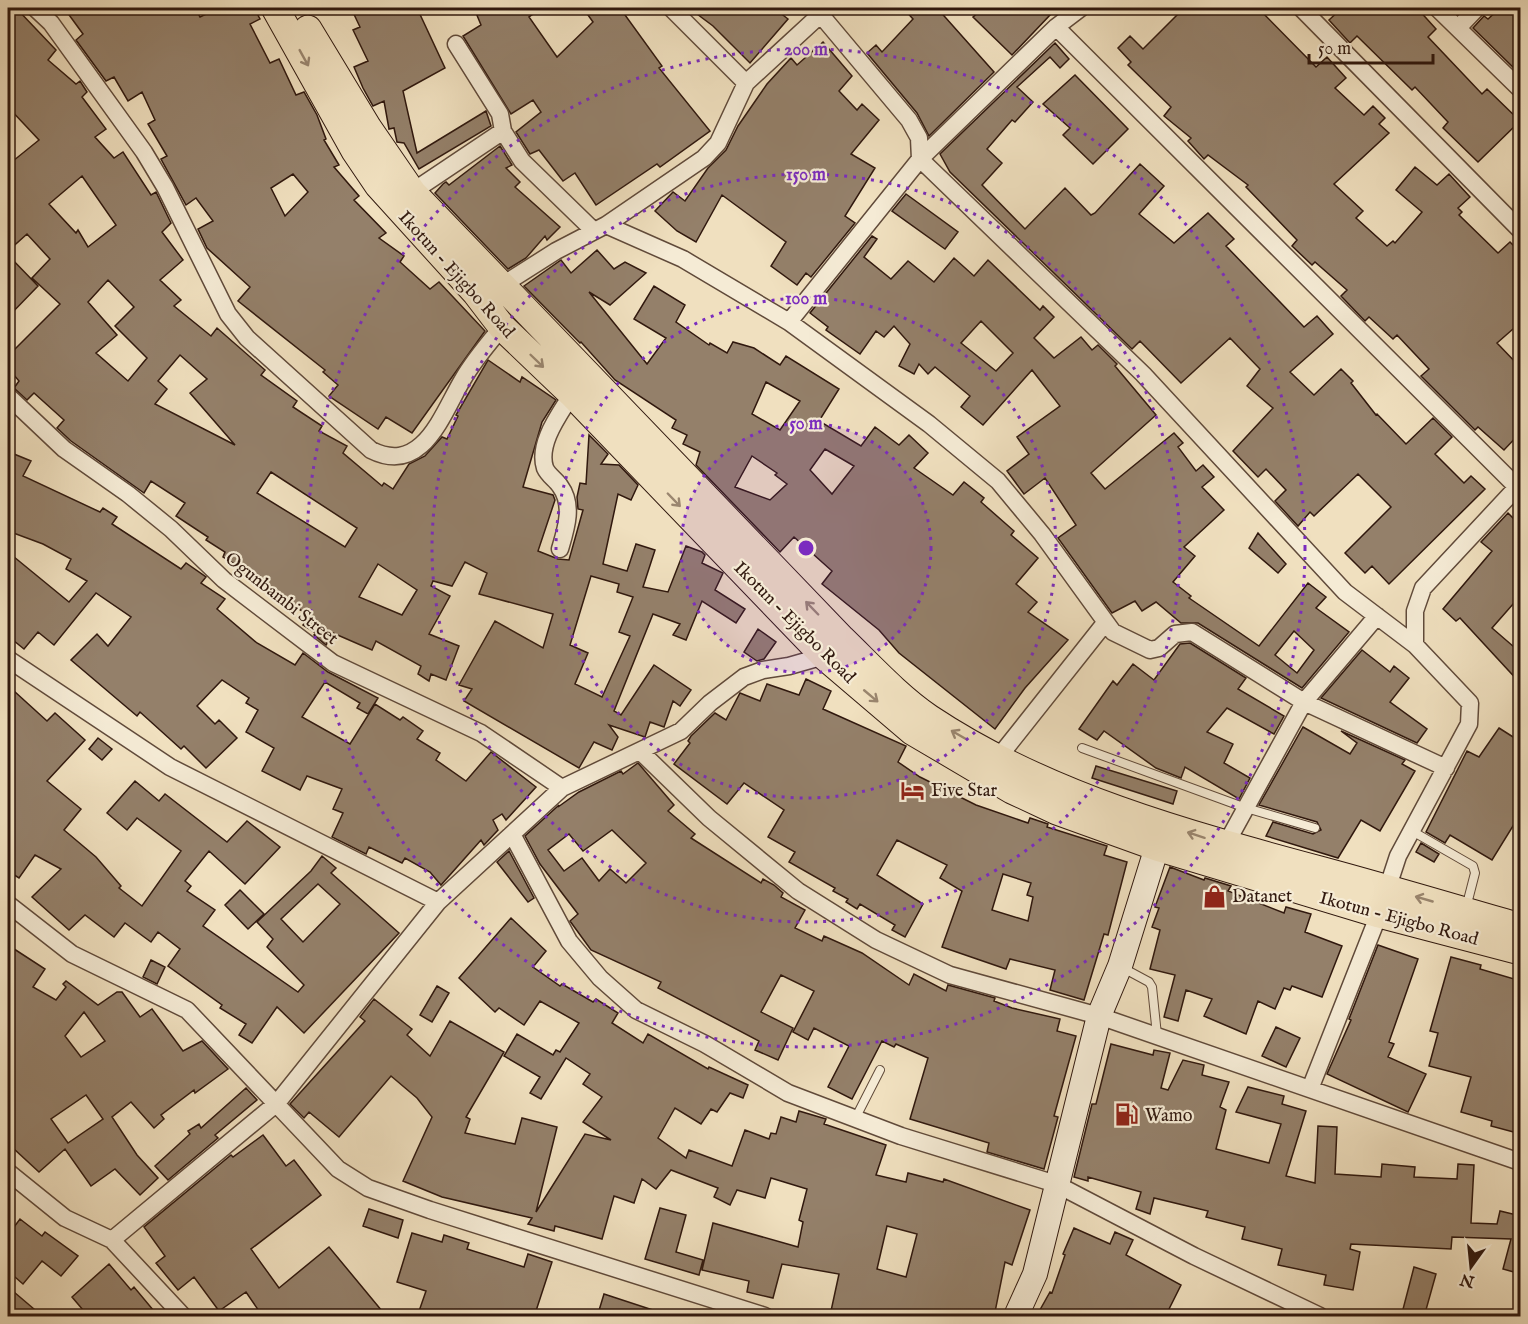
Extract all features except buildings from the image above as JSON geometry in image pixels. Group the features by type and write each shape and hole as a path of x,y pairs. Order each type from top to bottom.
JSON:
{"main road":[{"name":"Ikotun - Ejigbo Road","path":"275,8 355,151 378,185 476,293 502,327 833,647 912,705 998,758 1094,801 1226,844 1521,927"},
{"name":"Ikotun - Ejigbo Road","path":"295,8 368,128 412,192 912,731 1012,790 1057,811 1157,847 1379,914 1521,951"}],"street":[{"path":"35,8 51,23 144,152 165,188 228,314 247,338 370,450 385,457 400,458 416,448 433,432 450,407 471,366 502,327"},
{"path":"671,8 746,83"},
{"path":"789,322 920,159 1056,27 1081,8"},
{"path":"1301,8 1521,230"},
{"path":"1437,8 1521,89"},
{"path":"1458,28 1477,8"},
{"path":"501,286 600,228 704,158 718,143 746,83 818,10 909,120 919,138 920,159 1143,374 1345,592 1415,645 1470,703 1468,724 1398,856 1379,914 1310,1089"},
{"path":"1056,27 1519,486 1423,588 1415,611 1415,645"},
{"path":"456,44 500,114 503,131 522,161 600,228 682,259 789,322 929,424 998,481 1042,534 1113,632 1150,650 1160,648 1175,634 1192,632 1304,702 1446,768"},
{"path":"412,192 503,131"},
{"path":"560,549 568,522 567,501 561,487 545,468 545,453 549,433 572,394"},
{"name":"Ogunbambi Street","path":"8,396 64,449 128,494 171,529 224,580 333,663 481,733 562,788"},
{"path":"1226,844 1304,702 1377,616"},
{"path":"998,758 1105,623"},
{"path":"112,1240 277,1103 438,902 562,788 681,731 710,703 744,677 763,670 789,666 833,647"},
{"path":"8,659 170,767 438,902"},
{"path":"641,752 750,855 798,891 876,940 950,975 1099,1016 1521,1162"},
{"path":"512,834 570,941 600,978 636,1010 705,1044 788,1094 901,1137 1056,1184 1194,1256 1320,1317"},
{"path":"1016,1317 1035,1274 1099,1016 1120,966 1157,847"},
{"path":"8,904 72,954 187,1011 338,1169 368,1188 765,1317"},
{"path":"8,1172 65,1218 112,1240 183,1317"}],"lane":[{"path":"1082,748 1246,808 1315,828"},
{"path":"1412,831 1473,866 1476,873 1465,911"},
{"path":"1120,966 1149,982 1152,987 1157,1035"},
{"path":"855,1119 880,1070"}],"place":[{"name":"Five Star","path":"913,790"},
{"name":"Datanet","path":"1214,896"},
{"name":"Wamo","path":"1127,1115"}]}
